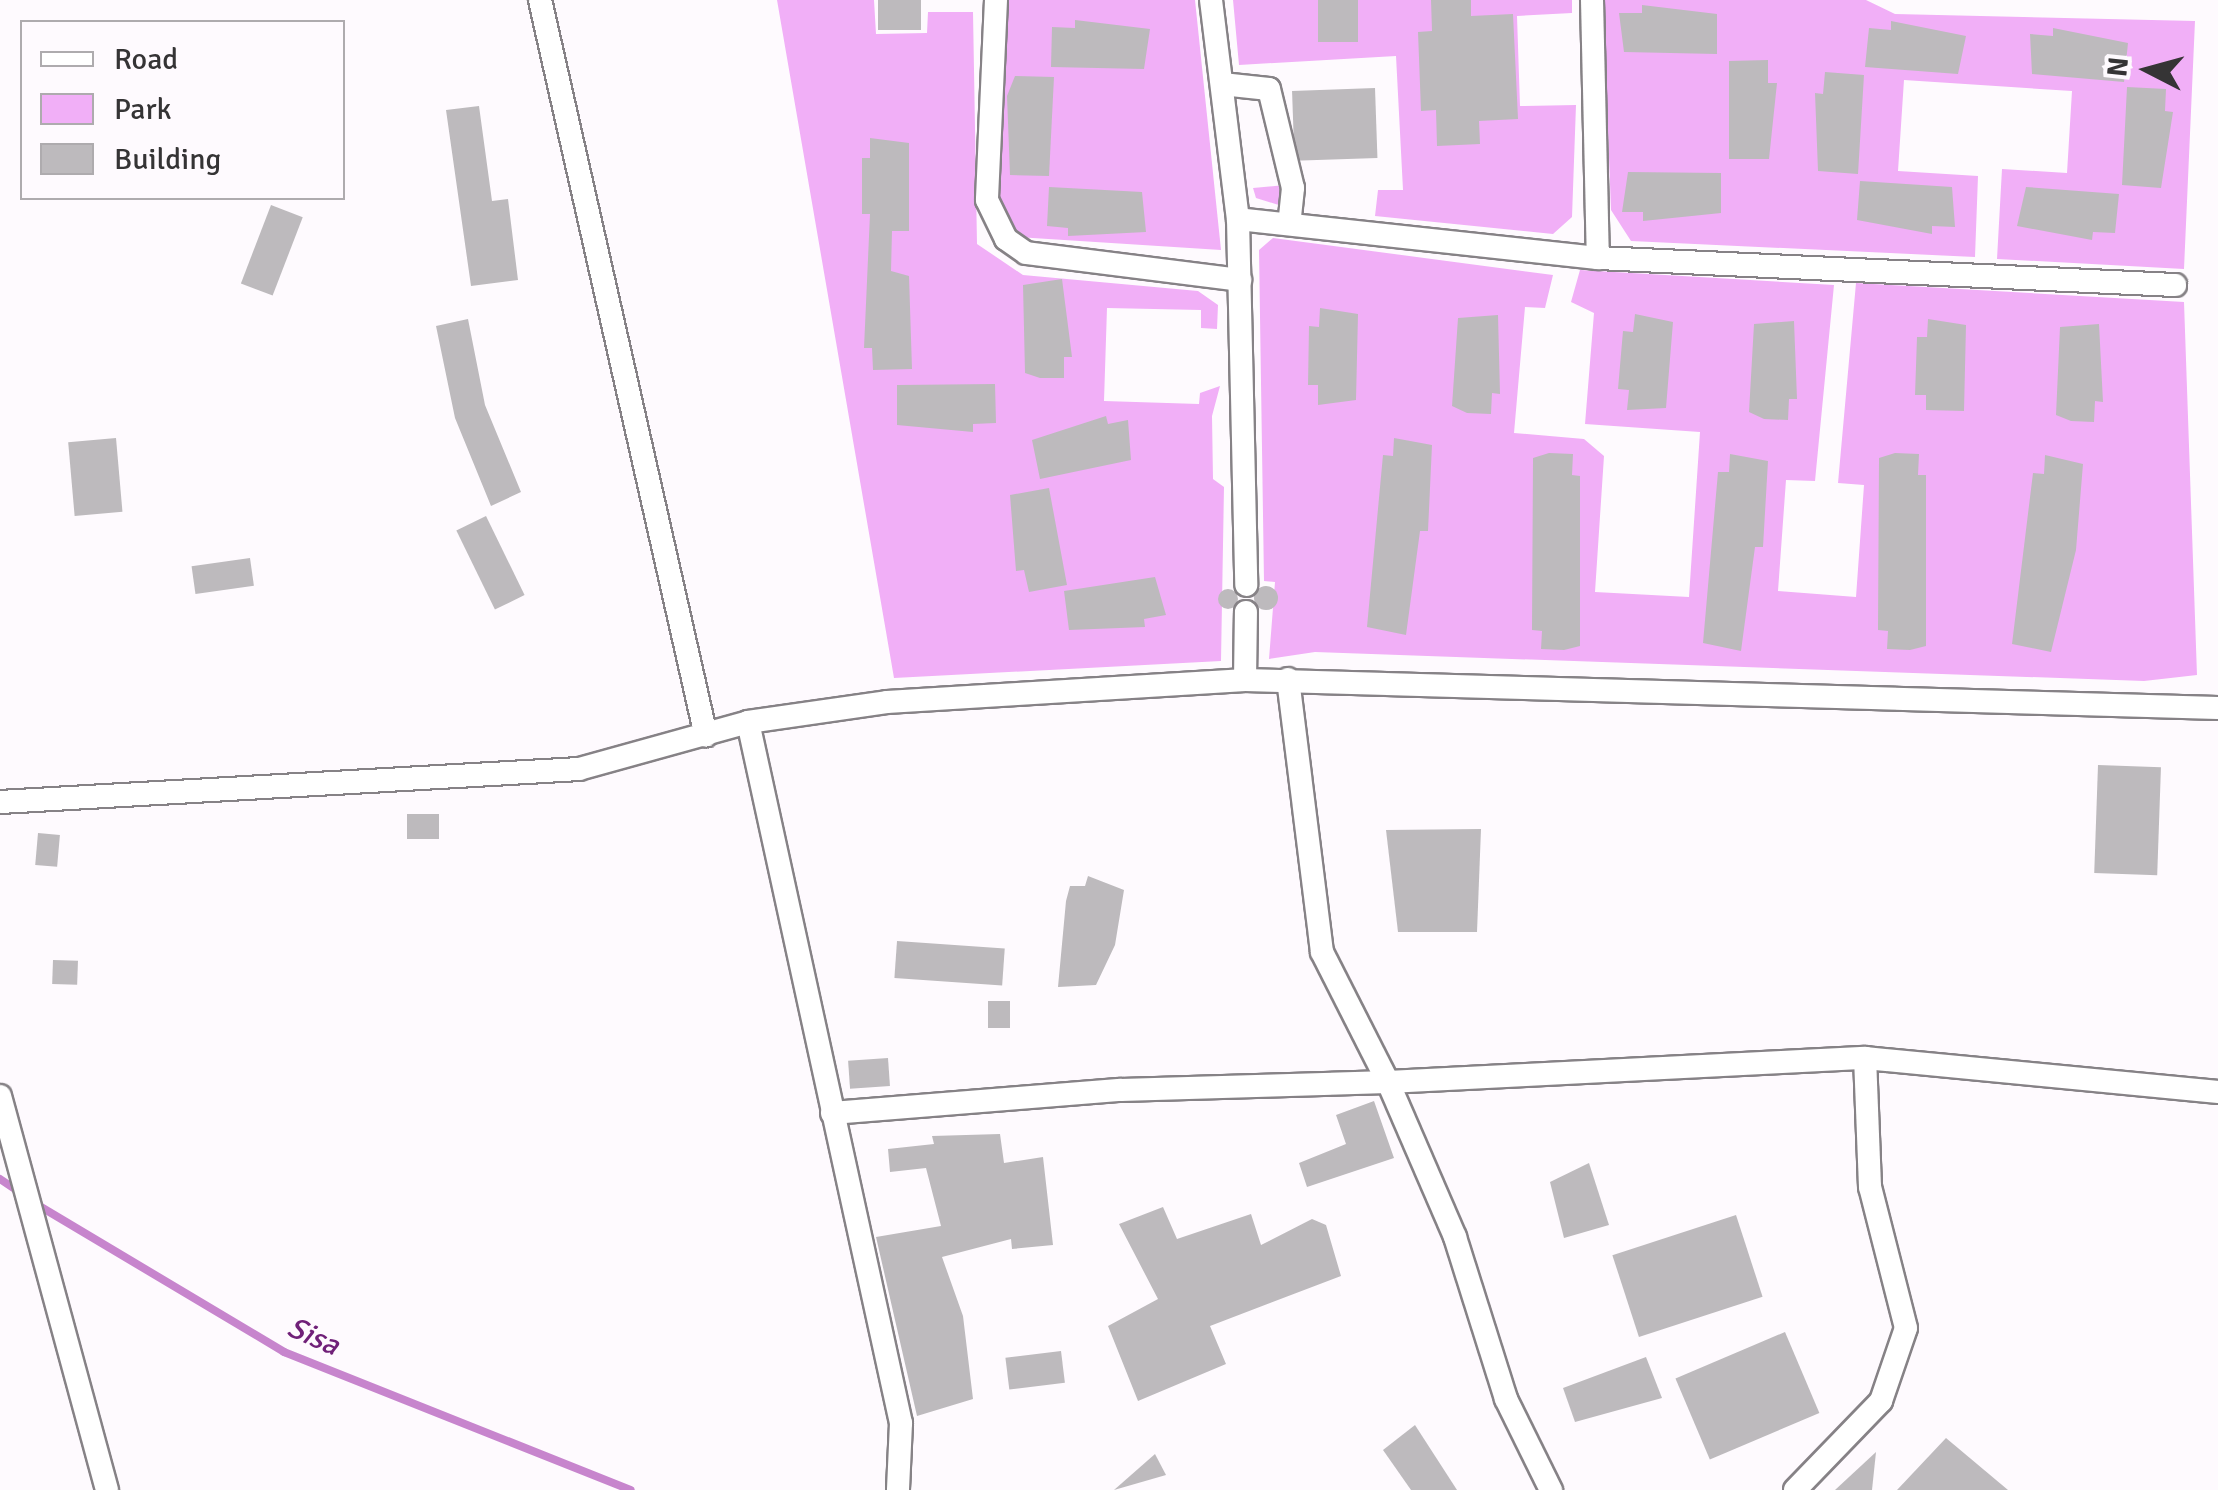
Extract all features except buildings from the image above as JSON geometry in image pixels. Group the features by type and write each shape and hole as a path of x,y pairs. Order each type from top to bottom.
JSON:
{"street":[{"path":"540,0 706,736"},
{"path":"996,0 988,200 1006,239 1026,253 1240,280"},
{"path":"1210,0 1238,219 1246,585"},
{"path":"1592,0 1598,258"},
{"path":"1222,84 1269,88 1293,188 1289,224"},
{"path":"1238,219 1598,258 2175,285"},
{"path":"1245,680 1246,612"},
{"path":"0,802 211,784 499,777 598,766 748,722 887,702 1288,678 2218,708"},
{"path":"1288,678 1322,952 1388,1082 1455,1237 1506,1399 1550,1490"},
{"path":"748,722 901,1422 898,1490"},
{"path":"1795,1490 1881,1401 1906,1328 1870,1187 1864,1058"},
{"path":"832,1114 1121,1090 1388,1082 1864,1058 2218,1092"},
{"path":"0,1096 30,1231 107,1490"}],"green space":[{"path":"777,0 874,0 876,34 927,33 928,12 973,12 977,244 1023,275 1198,291 1218,305 1217,329 1201,328 1201,310 1107,308 1104,401 1199,404 1200,393 1220,386 1212,416 1213,479 1224,487 1221,661 894,678"},
{"path":"1004,0 1195,0 1221,250 1017,237 995,185"},
{"path":"1233,0 1572,0 1572,13 1517,16 1520,106 1576,105 1572,217 1553,234 1375,216 1378,190 1403,190 1396,56 1239,65"},
{"path":"1603,0 1866,0 1895,14 2195,21 2184,269 1997,259 2002,169 2067,173 2072,91 1904,80 1898,171 1978,176 1975,257 1631,241 1611,210"},
{"path":"1285,185 1285,207 1256,198 1253,188"},
{"path":"1273,238 1553,275 1545,308 1525,307 1514,433 1584,439 1604,456 1595,592 1689,597 1700,432 1585,424 1594,313 1571,302 1580,270 1834,285 1815,481 1786,480 1778,591 1856,597 1864,485 1838,483 1856,283 2184,302 2197,675 2144,681 1315,652 1269,659 1275,582 1264,581 1259,250"}],"waterway":[{"name":"Sisa","path":"0,1179 21,1193"},
{"name":"Sisa","path":"36,1204 284,1352 631,1490"}]}
